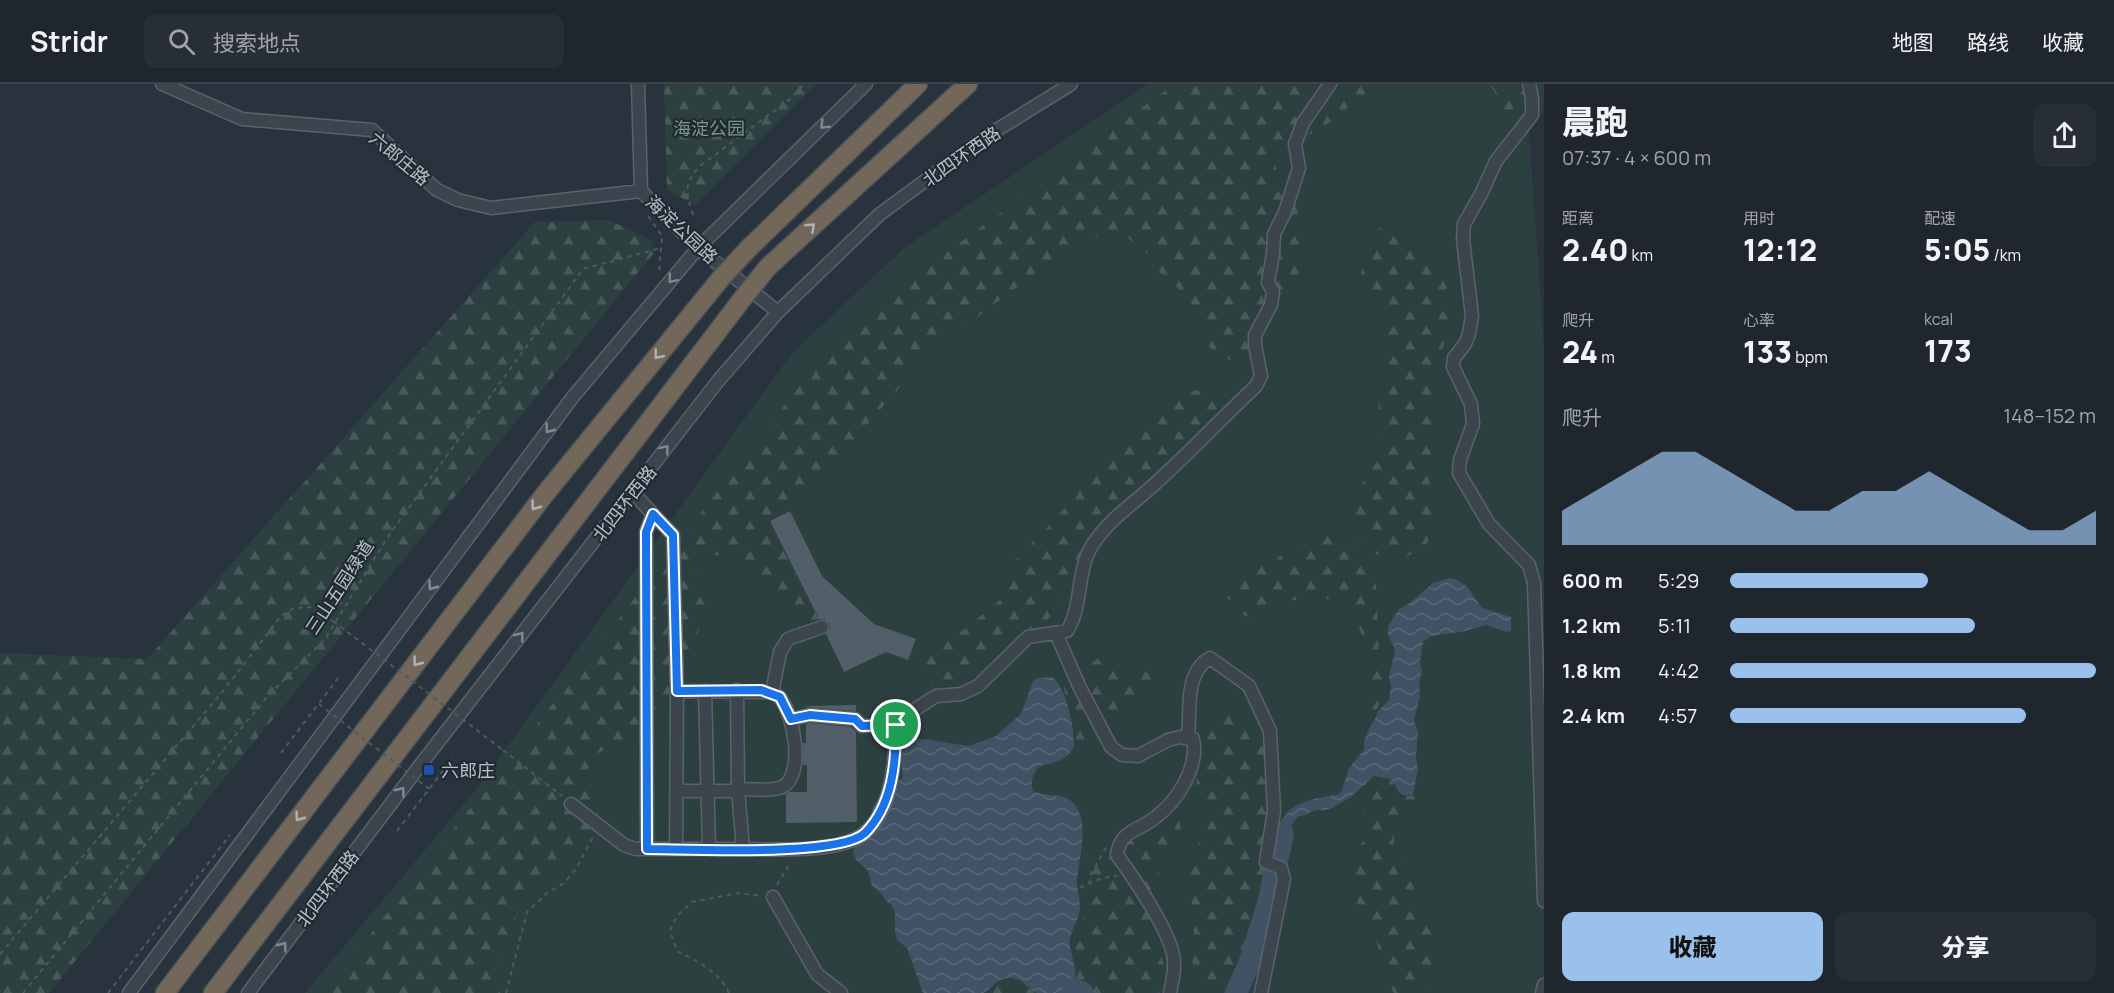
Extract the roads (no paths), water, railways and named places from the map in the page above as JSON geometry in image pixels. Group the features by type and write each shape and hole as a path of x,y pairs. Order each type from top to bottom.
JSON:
{"highway":[{"path":"165,993 545,494 722,277 918,84"},
{"name":"北四环西路","path":"213,993 768,267 968,84"}],"street":[{"name":"六郎庄路","path":"162,84 242,119 372,130 437,190 458,200 491,208 640,191"},
{"name":"海淀公园路","path":"638,84 640,191 698,248 778,312"},
{"path":"128,993 140,980 572,398 698,248 866,84"},
{"name":"北四环西路","path":"248,993 428,755 718,381 778,312 880,214 979,141 1071,84"},
{"path":"791,719 810,715 855,719 862,726 896,725 936,696 962,694 978,686 1028,637 1067,631 1074,620 1078,588 1091,546 1115,516 1155,484 1221,421 1256,386 1261,376 1255,335 1272,305 1273,292 1268,282 1274,234 1294,187 1299,168 1295,144 1303,123 1330,84"},
{"path":"1529,84 1532,115 1496,162 1464,224 1463,239 1472,316 1469,334 1465,344 1454,358 1454,367 1471,404 1473,424 1460,460 1459,473 1489,524 1529,565 1534,583 1544,901"},
{"path":"632,492 673,535 677,691 676,849"},
{"path":"647,849 646,532 653,514"},
{"path":"772,693 780,652 788,639 822,627"},
{"path":"1056,633 1079,686 1111,747 1122,755 1138,756 1168,740 1180,737 1193,739 1190,772 1179,792 1157,817 1124,836 1118,845 1117,855 1165,932 1174,959 1170,993"},
{"path":"1188,740 1191,686 1202,663 1210,658 1249,686 1270,730 1274,811 1266,862 1281,868 1284,879 1261,993"},
{"path":"737,690 738,789 743,849"},
{"path":"677,691 761,690 772,693 780,697 791,719 794,733 794,770 792,777 778,789 731,791 677,789"},
{"path":"705,691 709,849"},
{"path":"571,804 624,845 636,849 793,849 830,846 864,834 883,809 896,760 896,725"},
{"path":"773,897 817,974 841,993"},
{"path":"1542,993 1544,985"}],"water":[{"path":"1450,578 1461,582 1482,608 1511,617 1511,631 1507,632 1486,625 1461,632 1431,636 1423,642 1420,662 1422,671 1419,685 1420,696 1414,721 1418,731 1416,757 1418,769 1413,794 1401,794 1391,779 1373,776 1345,801 1332,808 1315,810 1299,816 1285,839 1280,822 1289,810 1314,799 1339,794 1342,790 1349,768 1364,750 1364,742 1370,726 1378,711 1389,700 1391,686 1389,676 1395,650 1388,634 1388,626 1399,609 1410,603 1433,583"},
{"path":"1052,677 1065,699 1073,730 1074,747 1063,759 1040,766 1034,774 1032,784 1033,791 1061,796 1071,801 1080,814 1082,823 1083,833 1077,885 1080,908 1070,938 1076,976 1073,989 1068,993 1037,993 1019,980 1010,978 997,982 983,993 923,993 907,948 898,941 895,933 895,912 891,904 872,886 868,871 857,861 853,854 855,843 867,826 874,805 885,789 902,779 902,751 909,739 969,746 996,736 1021,714 1033,681 1037,678"}],"waterway":[{"path":"1236,993 1249,964 1268,904 1283,834"},
{"path":"1074,989 1083,993"}],"place":[{"name":"六郎庄","path":"429,770"}],"park label":[{"name":"海淀公园","path":"709,128"}]}
